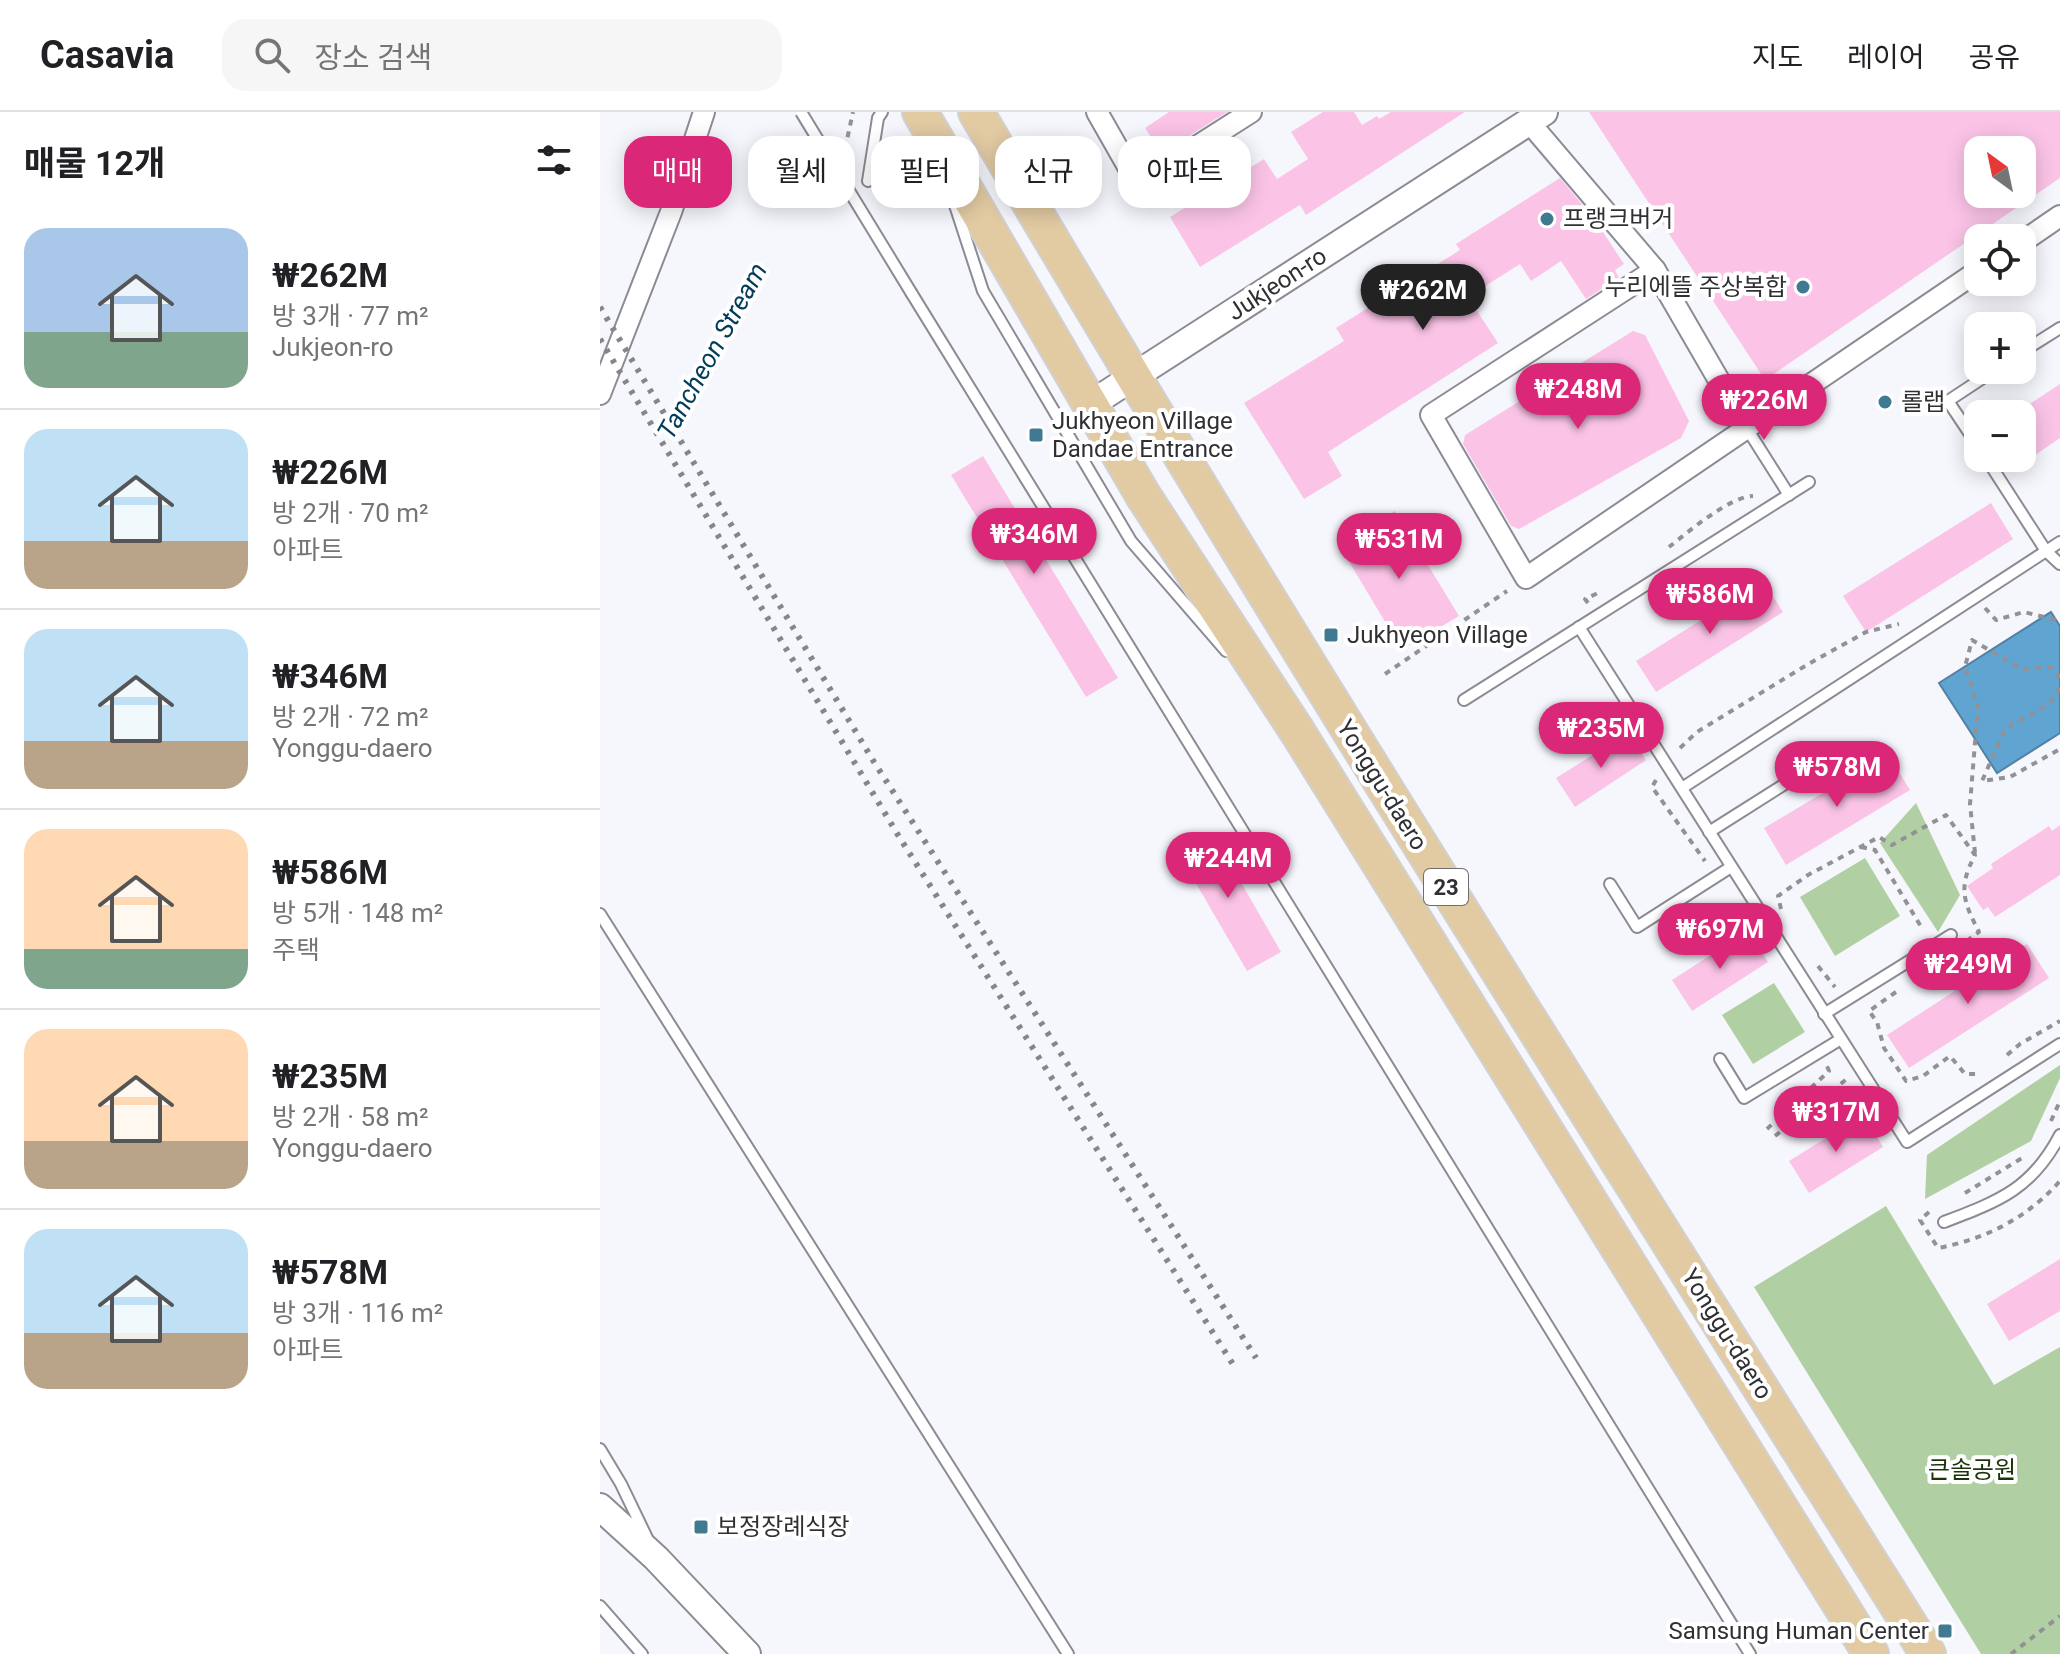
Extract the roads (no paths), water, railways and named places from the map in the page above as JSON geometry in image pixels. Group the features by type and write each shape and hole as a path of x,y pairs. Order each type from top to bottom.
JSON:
{"main road":[{"name":"Yonggu-daero","path":"976,112 1333,708 1928,1654"},
{"name":"Yonggu-daero","path":"925,121 1144,497 1297,731 1871,1654"}],"street":[{"path":"600,394 671,212 704,112"},
{"path":"1097,112 1138,184 1251,112"},
{"path":"1536,117 1655,270 1746,427"},
{"name":"Jukjeon-ro","path":"1091,404 1536,117"},
{"path":"2036,232 2060,216"},
{"path":"1655,270 1431,415 1526,578 1964,280"},
{"path":"600,1507 656,1558 747,1654"}],"lane":[{"path":"801,112 1750,1654"},
{"path":"868,181 878,118 882,112"},
{"path":"925,121 983,291 1131,541 1234,660"},
{"path":"2036,343 2060,328"},
{"path":"1964,425 1948,401 1974,384"},
{"path":"1746,427 1789,495"},
{"path":"1995,472 2046,551 2060,564"},
{"path":"1464,700 1809,482"},
{"path":"1682,788 2060,542"},
{"path":"1579,627 1907,1142 2060,1044"},
{"path":"1245,672 1297,731"},
{"path":"1709,832 1837,751"},
{"path":"1610,884 1637,927 1731,867"},
{"path":"600,914 1068,1654"},
{"path":"1824,1014 1951,935"},
{"path":"1720,1059 1744,1098 1841,1039"},
{"path":"1944,1222 1988,1204 2029,1180 2047,1160 2060,1135"},
{"path":"600,1449 621,1484 656,1558"},
{"path":"600,1606 642,1654"}],"water":[{"path":"2051,612 2060,626 2060,733 1997,773 1939,683"}],"railway":[{"path":"600,307 874,762 1256,1358"},
{"path":"600,339 898,835 1234,1366"}],"place":[{"name":"프랭크버거","path":"1547,219"},
{"name":"누리에뜰 주상복합","path":"1803,287"},
{"name":"롤랩","path":"1885,402"},
{"name":"Jukhyeon Village Dandae Entrance","path":"1036,435"},
{"name":"Jukhyeon Village","path":"1331,635"},
{"name":"보정장례식장","path":"701,1527"},
{"name":"Samsung Human Center","path":"1945,1631"}],"water label":[{"name":"Tancheon Stream","path":"712,351"}],"park label":[{"name":"큰솔공원","path":"1972,1470"}]}
